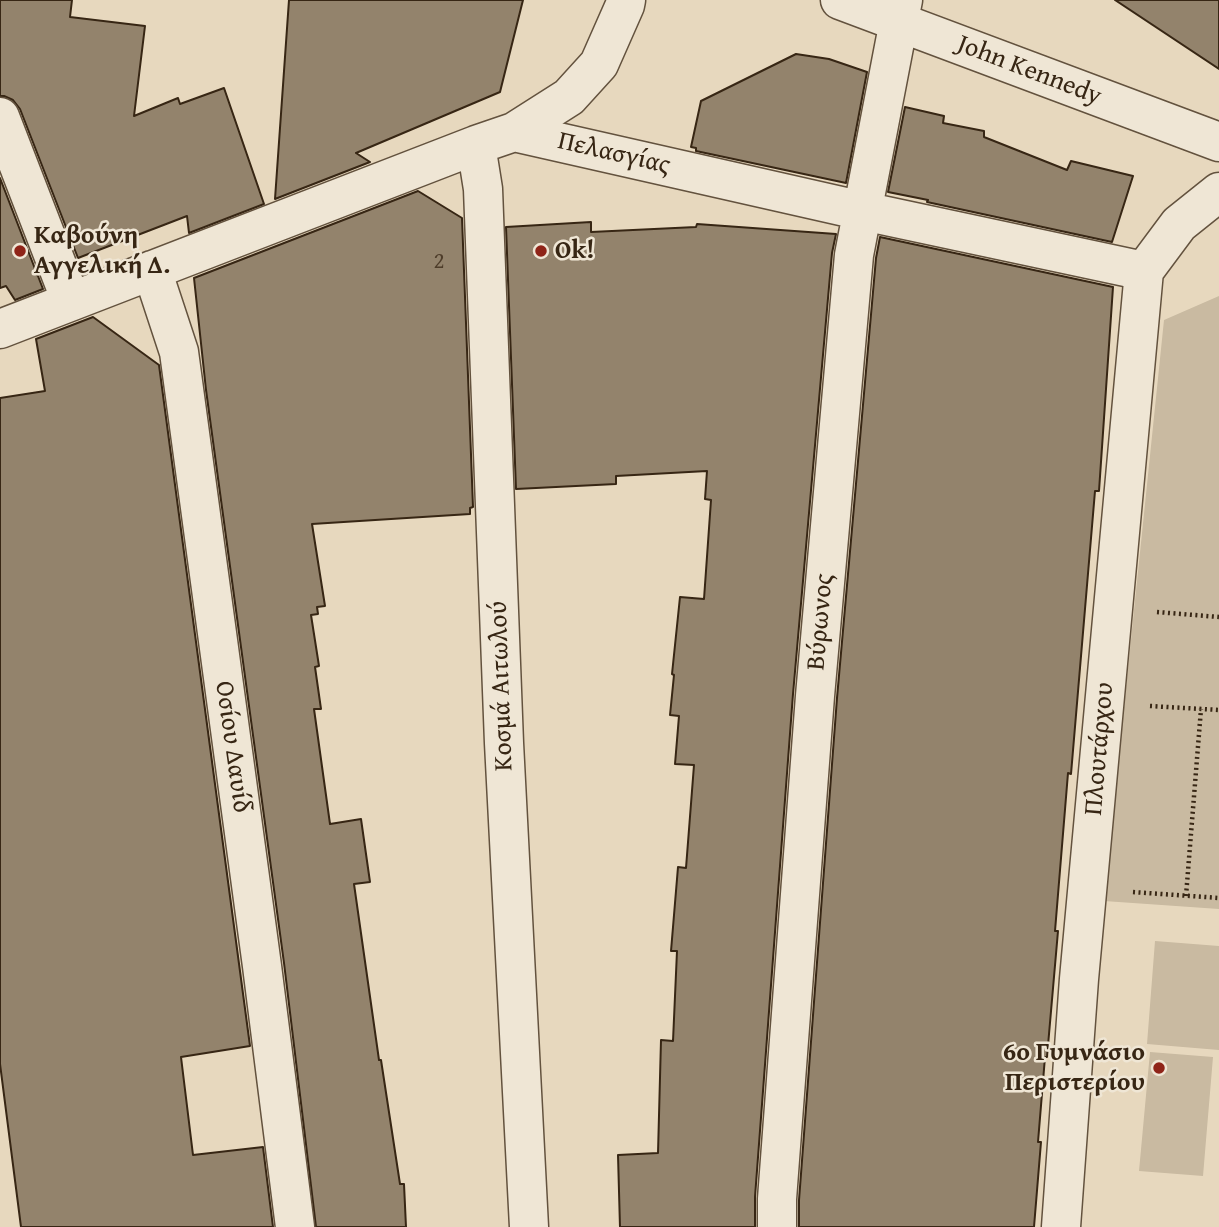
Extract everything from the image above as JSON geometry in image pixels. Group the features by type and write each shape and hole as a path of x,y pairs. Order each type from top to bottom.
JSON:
{"street":[{"path":"0,329 514,132 569,97 600,64 626,0"},
{"name":"John Kennedy","path":"839,0 901,11 1219,142"},
{"name":"Βύρωνος","path":"778,1227 777,1199 815,696 854,254 901,11"},
{"path":"0,117 71,301"},
{"name":"Πελασγίας","path":"514,132 1144,271"},
{"name":"Κοσμά Αιτωλού","path":"476,145 483,188 504,743 529,1227"},
{"path":"1144,271 1179,224 1219,192"},
{"name":"Οσίου Δαυίδ","path":"152,270 179,352 295,1227"},
{"name":"Πλουτάρχου","path":"1061,1227 1079,979 1144,271"}],"path":[{"path":"1113,609 1219,617"},
{"path":"1104,703 1219,710"},
{"path":"1186,896 1201,709"},
{"path":"1087,889 1219,898"}],"shaded area":[{"path":"1219,296 1219,909 1104,901 1164,320"},
{"path":"1155,941 1219,946 1219,1050 1147,1044"},
{"path":"1150,1052 1213,1057 1203,1176 1139,1171"}],"building":[{"path":"0,0 72,0 70,17 145,26 134,116 178,98 180,104 224,88 264,204 189,233 187,216 78,258 20,109 13,100 0,96"},
{"path":"289,0 523,0 500,92 356,153 370,162 275,199"},
{"path":"1115,0 1219,0 1219,69"},
{"path":"796,54 829,59 867,72 846,183 696,151 696,148 691,147 701,101"},
{"path":"905,107 944,116 943,123 984,131 984,137 1067,170 1071,161 1133,176 1112,242 888,192"},
{"path":"0,178 43,289 15,300 6,286 0,288"},
{"path":"418,191 462,218 473,507 470,508 470,514 312,524 325,606 317,607 318,614 311,615 319,666 315,667 321,709 314,709 330,824 361,819 370,882 354,884 379,1060 400,1184 404,1184 406,1227 316,1227 284,963 206,390 194,278"},
{"path":"591,222 591,232 696,227 697,224 836,234 832,253 793,694 755,1197 755,1227 620,1227 618,1155 658,1153 661,1040 673,1041 677,951 671,951 678,867 686,868 694,765 675,764 679,716 670,715 672,674 680,597 704,599 711,500 705,499 707,471 616,476 616,484 516,489 506,227"},
{"path":"880,237 1113,287 1099,491 1095,491 1071,774 1068,773 1055,931 1058,931 1038,1142 1041,1142 1034,1227 799,1227 837,698"},
{"path":"93,317 159,365 250,1046 181,1057 193,1155 263,1147 273,1227 21,1227 0,1064 0,398 45,391 36,339"}],"place":[{"name":"Καβούνη Αγγελική Δ.","path":"20,251"},
{"name":"Ok!","path":"541,251"},
{"name":"6ο Γυμνάσιο Περιστερίου","path":"1159,1068"}]}
